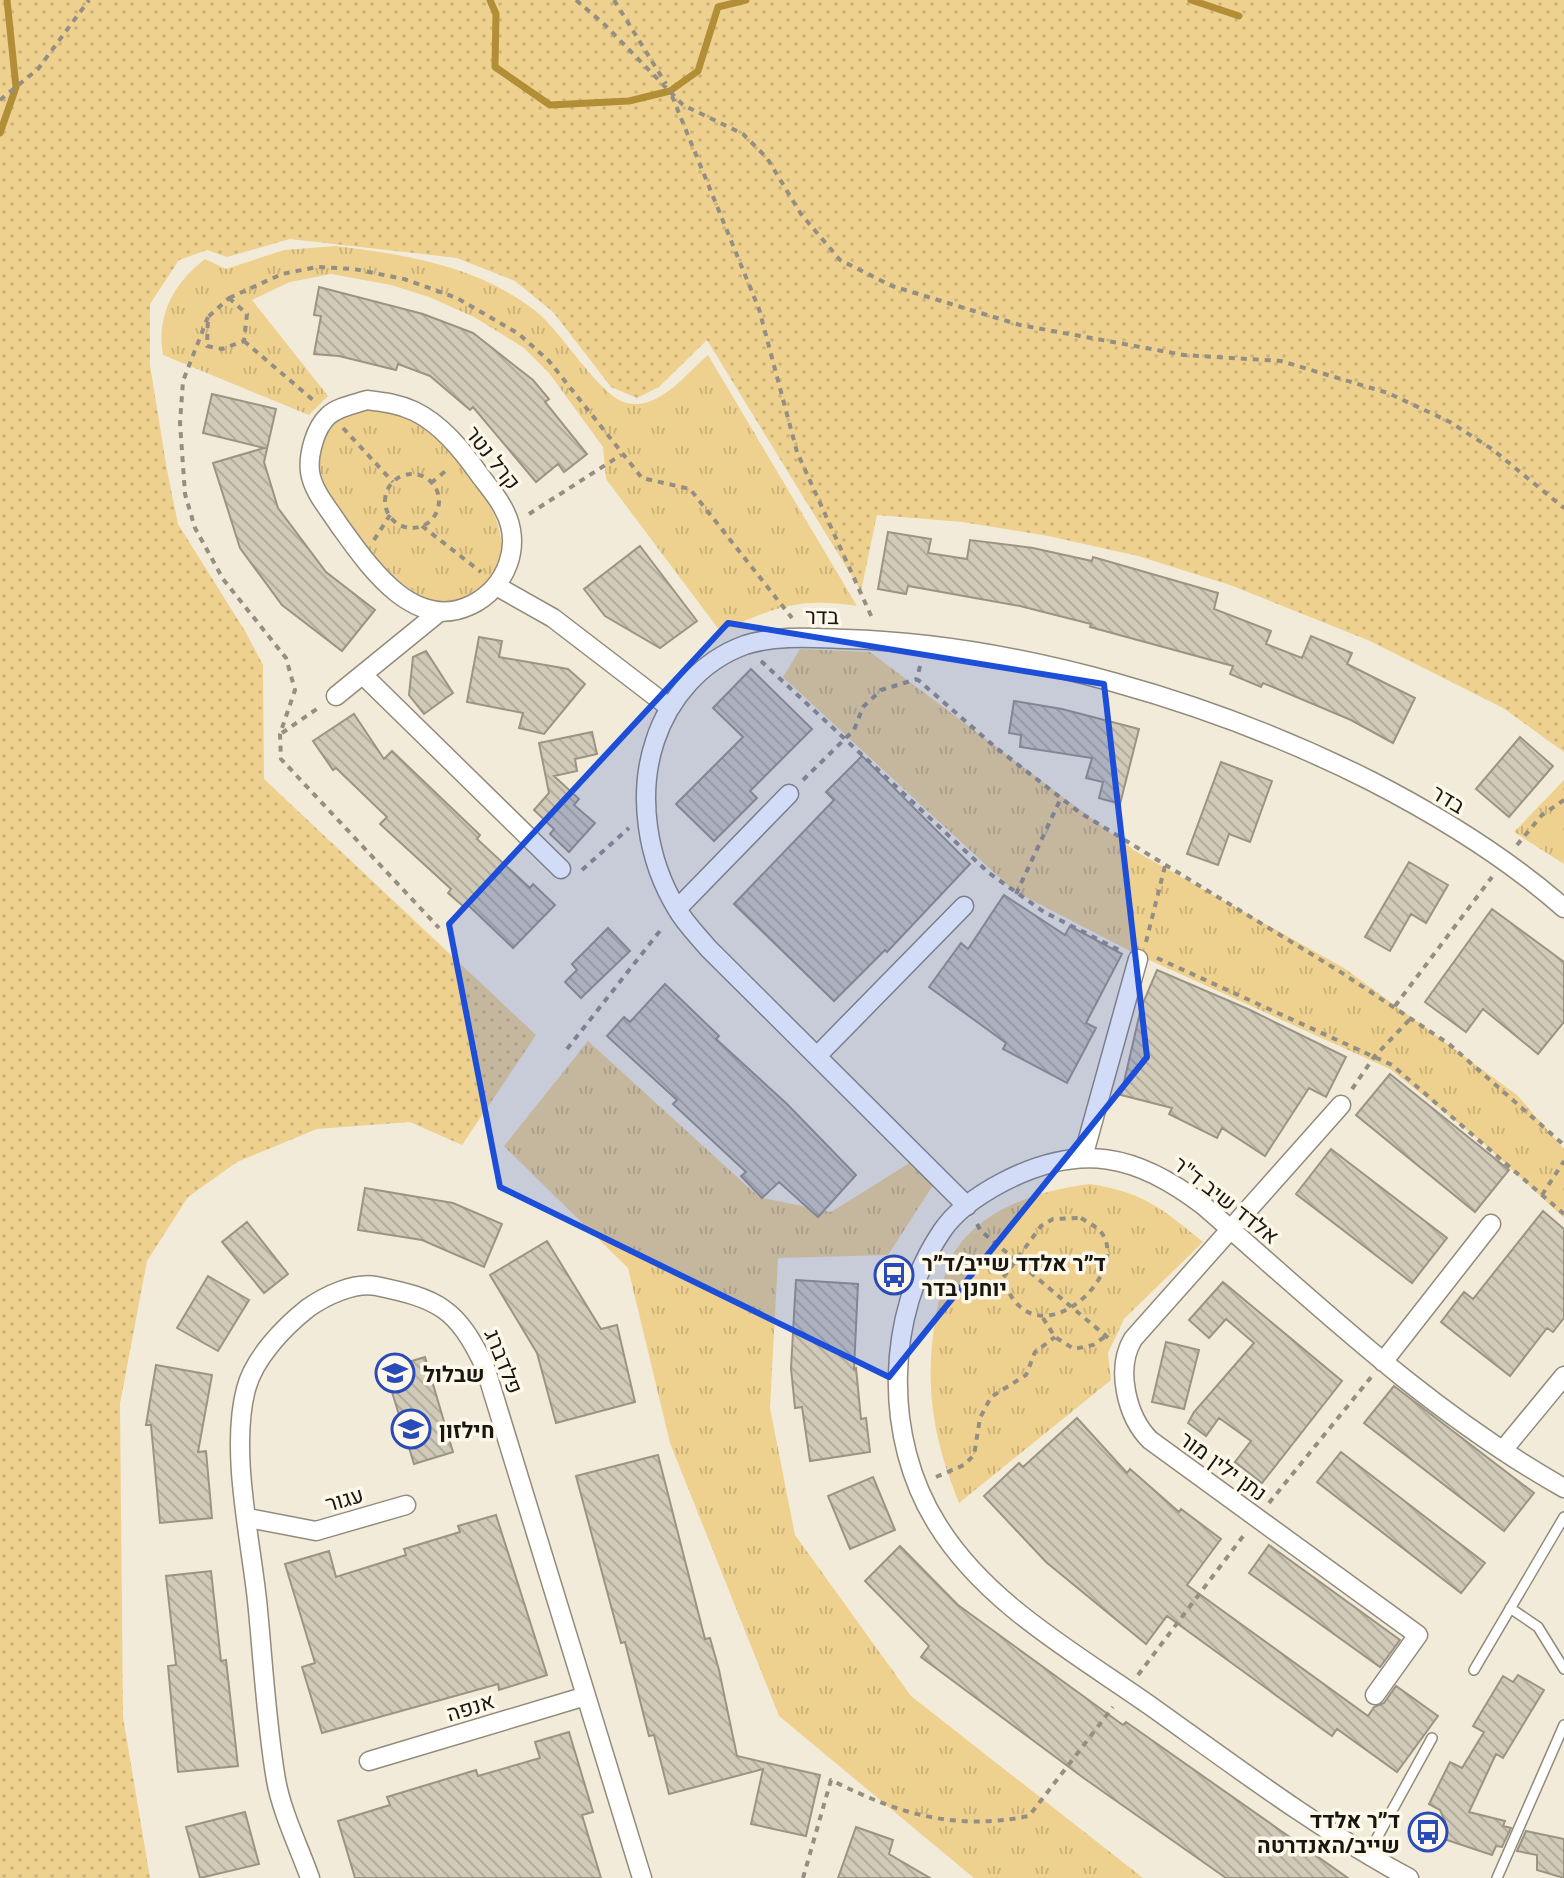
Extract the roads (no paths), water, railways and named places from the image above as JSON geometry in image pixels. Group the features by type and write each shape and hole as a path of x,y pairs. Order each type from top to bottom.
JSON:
{"street":[{"name":"קרל נטר","path":"438,613 413,604 390,588 364,560 318,494 310,472 312,449 319,428 329,414 367,400 388,402 416,412 465,454 505,511 509,527 513,548 498,587"},
{"path":"336,696 438,613 461,610 498,587 553,618 669,707"},
{"name":"בדר","path":"967,1206 708,948 677,909 656,863 646,812 648,762 663,715 692,676 745,645 809,639 882,641 1003,656 1070,671 1232,723 1371,781 1435,816 1504,862 1564,908"},
{"path":"363,675 561,869"},
{"path":"677,909 789,794"},
{"path":"817,1056 964,906"},
{"path":"1083,1157 1141,956"},
{"path":"1231,1230 1341,1105"},
{"name":"אלדד שיב ד\"ר","path":"1409,1878 1317,1825 1014,1609 937,1525 917,1483 899,1428 900,1348 924,1263 944,1228 967,1206 1023,1172 1083,1157 1113,1159 1144,1167 1174,1183 1383,1362 1503,1450 1564,1488"},
{"path":"1383,1362 1491,1224"},
{"name":"נתן ילין מור","path":"1231,1230 1133,1339 1126,1352 1124,1369 1128,1396 1141,1430 1157,1446 1418,1635 1375,1695"},
{"name":"פלדברג","path":"310,1878 277,1783 240,1415 247,1384 265,1353 296,1318 324,1296 369,1285 407,1293 441,1305 467,1330 485,1367 642,1878"},
{"path":"1503,1450 1564,1376"},
{"name":"עגור","path":"248,1518 316,1531 406,1505"},
{"name":"אנפה","path":"369,1761 586,1696"}],"lane":[{"path":"1474,1670 1564,1517"},
{"path":"1510,1608 1538,1627 1564,1669"},
{"path":"1497,1878 1564,1725"},
{"path":"1367,1856 1432,1738"}],"waterway":[{"path":"0,133 16,87 7,0"},
{"path":"490,0 496,14 495,67 550,105 629,101 670,91 698,71 718,7 746,0"},
{"path":"1191,0 1239,16"}],"place":[{"name":"ד״ר אלדד שייב/ד״ר יוחנן בדר","path":"894,1275"},
{"name":"שבלול","path":"395,1373"},
{"name":"חילזון","path":"411,1429"},
{"name":"ד״ר אלדד שייב/האנדרטה","path":"1428,1832"}]}
